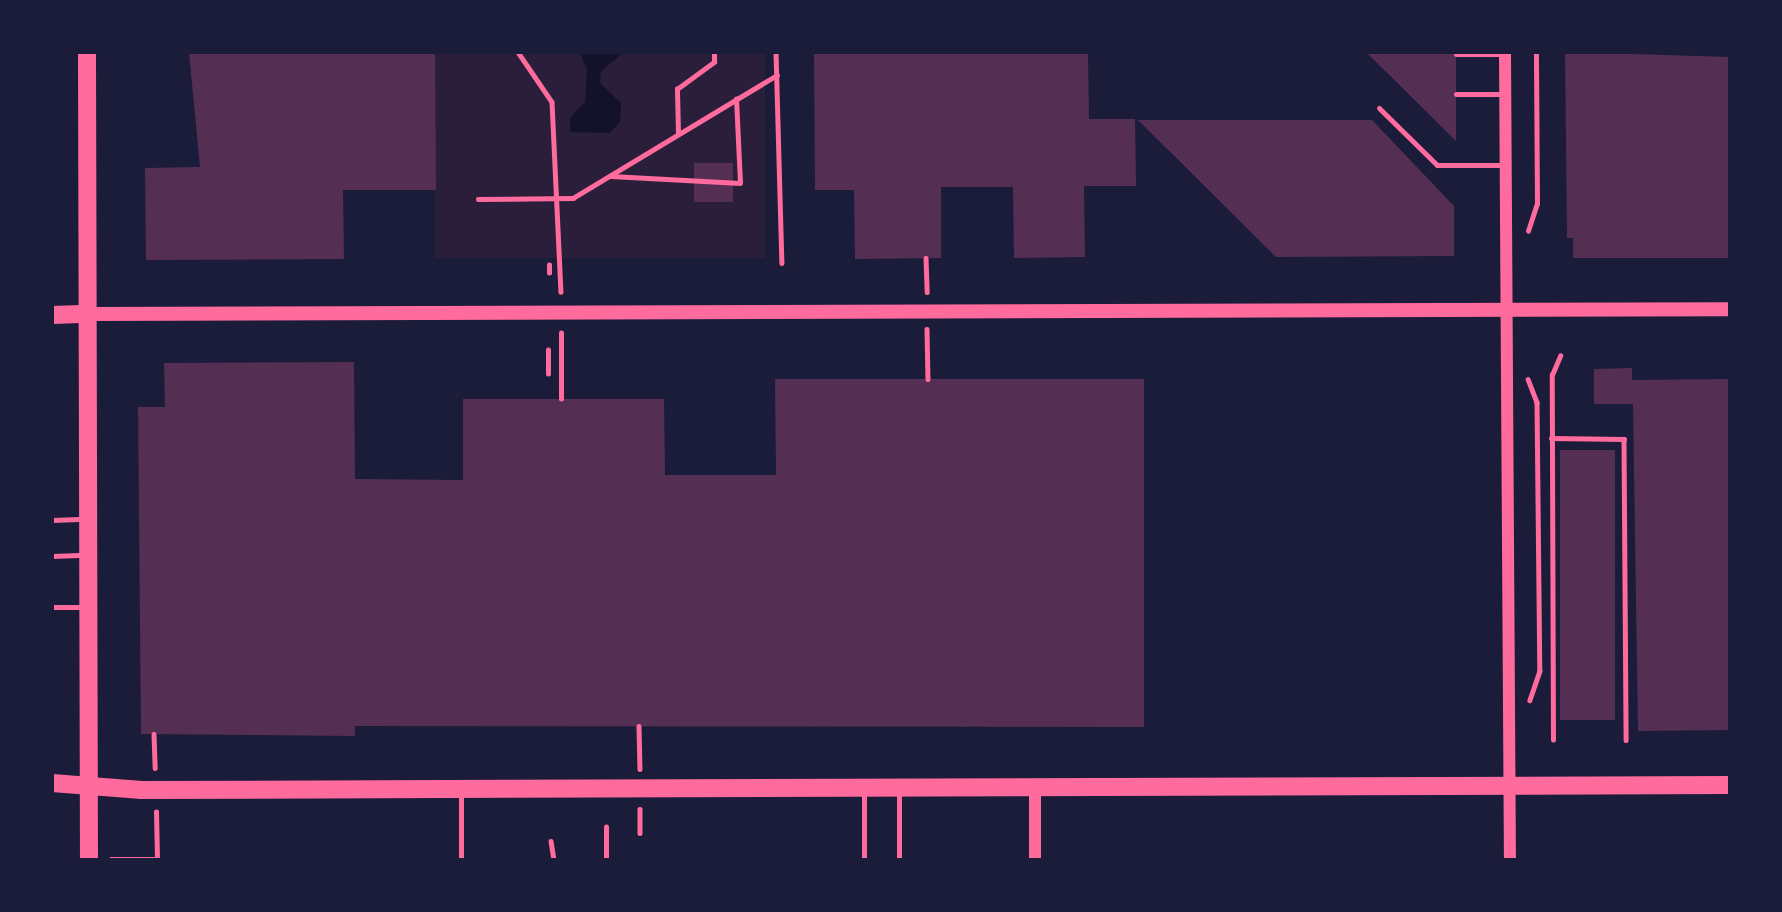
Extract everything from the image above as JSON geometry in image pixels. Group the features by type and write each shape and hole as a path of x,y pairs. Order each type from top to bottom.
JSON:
{"main road":[{"path":"87,52 89,859"},
{"path":"52,315 1730,309"},
{"path":"52,783 89,786 461,790 1730,785"}],"street":[{"path":"1504,53 1510,859"},
{"path":"1035,788 1035,859"}],"lane":[{"path":"1456,54 1504,53"},
{"path":"1456,94 1505,94"},
{"path":"1379,108 1437,165 1506,165"},
{"path":"52,520 88,519"},
{"path":"52,556 88,555"},
{"path":"52,607 88,607"},
{"path":"864,789 864,859"},
{"path":"899,789 899,859"},
{"path":"461,790 461,859"}],"path":[{"path":"518,52 552,102 560,199 561,251"},
{"path":"678,134 677,89 714,62 714,52"},
{"path":"776,52 782,263"},
{"path":"1527,244 1536,204 1536,52"},
{"path":"478,199 560,199 609,176 777,75"},
{"path":"609,176 740,183 736,99"},
{"path":"549,265 549,273"},
{"path":"548,350 548,374"},
{"path":"1553,740 1552,375 1560,356"},
{"path":"1528,369 1537,402 1540,671 1528,706"},
{"path":"1551,438 1624,439 1626,740"},
{"path":"155,734 155,775"},
{"path":"102,859 156,859 156,803"},
{"path":"606,827 606,859"},
{"path":"551,841 554,859"}],"shaded area":[{"path":"435,53 765,53 765,258 435,258"},
{"path":"580,53 623,53 601,71 600,83 621,103 620,122 610,133 570,132 570,118 585,102 587,69"}],"building":[{"path":"189,52 435,52 436,190 343,190 344,259 146,260 145,168 200,167"},
{"path":"814,52 1088,52 1089,119 1135,119 1136,186 1084,186 1085,257 1014,258 1013,187 941,187 941,258 855,259 854,190 815,190"},
{"path":"1366,52 1456,52 1456,141"},
{"path":"1565,52 1730,57 1730,258 1573,258 1573,238 1567,238"},
{"path":"1138,120 1372,120 1454,206 1454,256 1276,257"},
{"path":"694,163 733,163 733,202 694,202"},
{"path":"354,362 355,479 463,480 463,399 664,399 665,475 776,475 775,379 1144,379 1144,727 355,726 355,736 141,734 138,407 165,407 164,363"},
{"path":"1632,368 1632,380 1730,379 1730,730 1638,731 1633,404 1594,404 1594,369"},
{"path":"1560,450 1615,450 1615,720 1560,720"}]}
